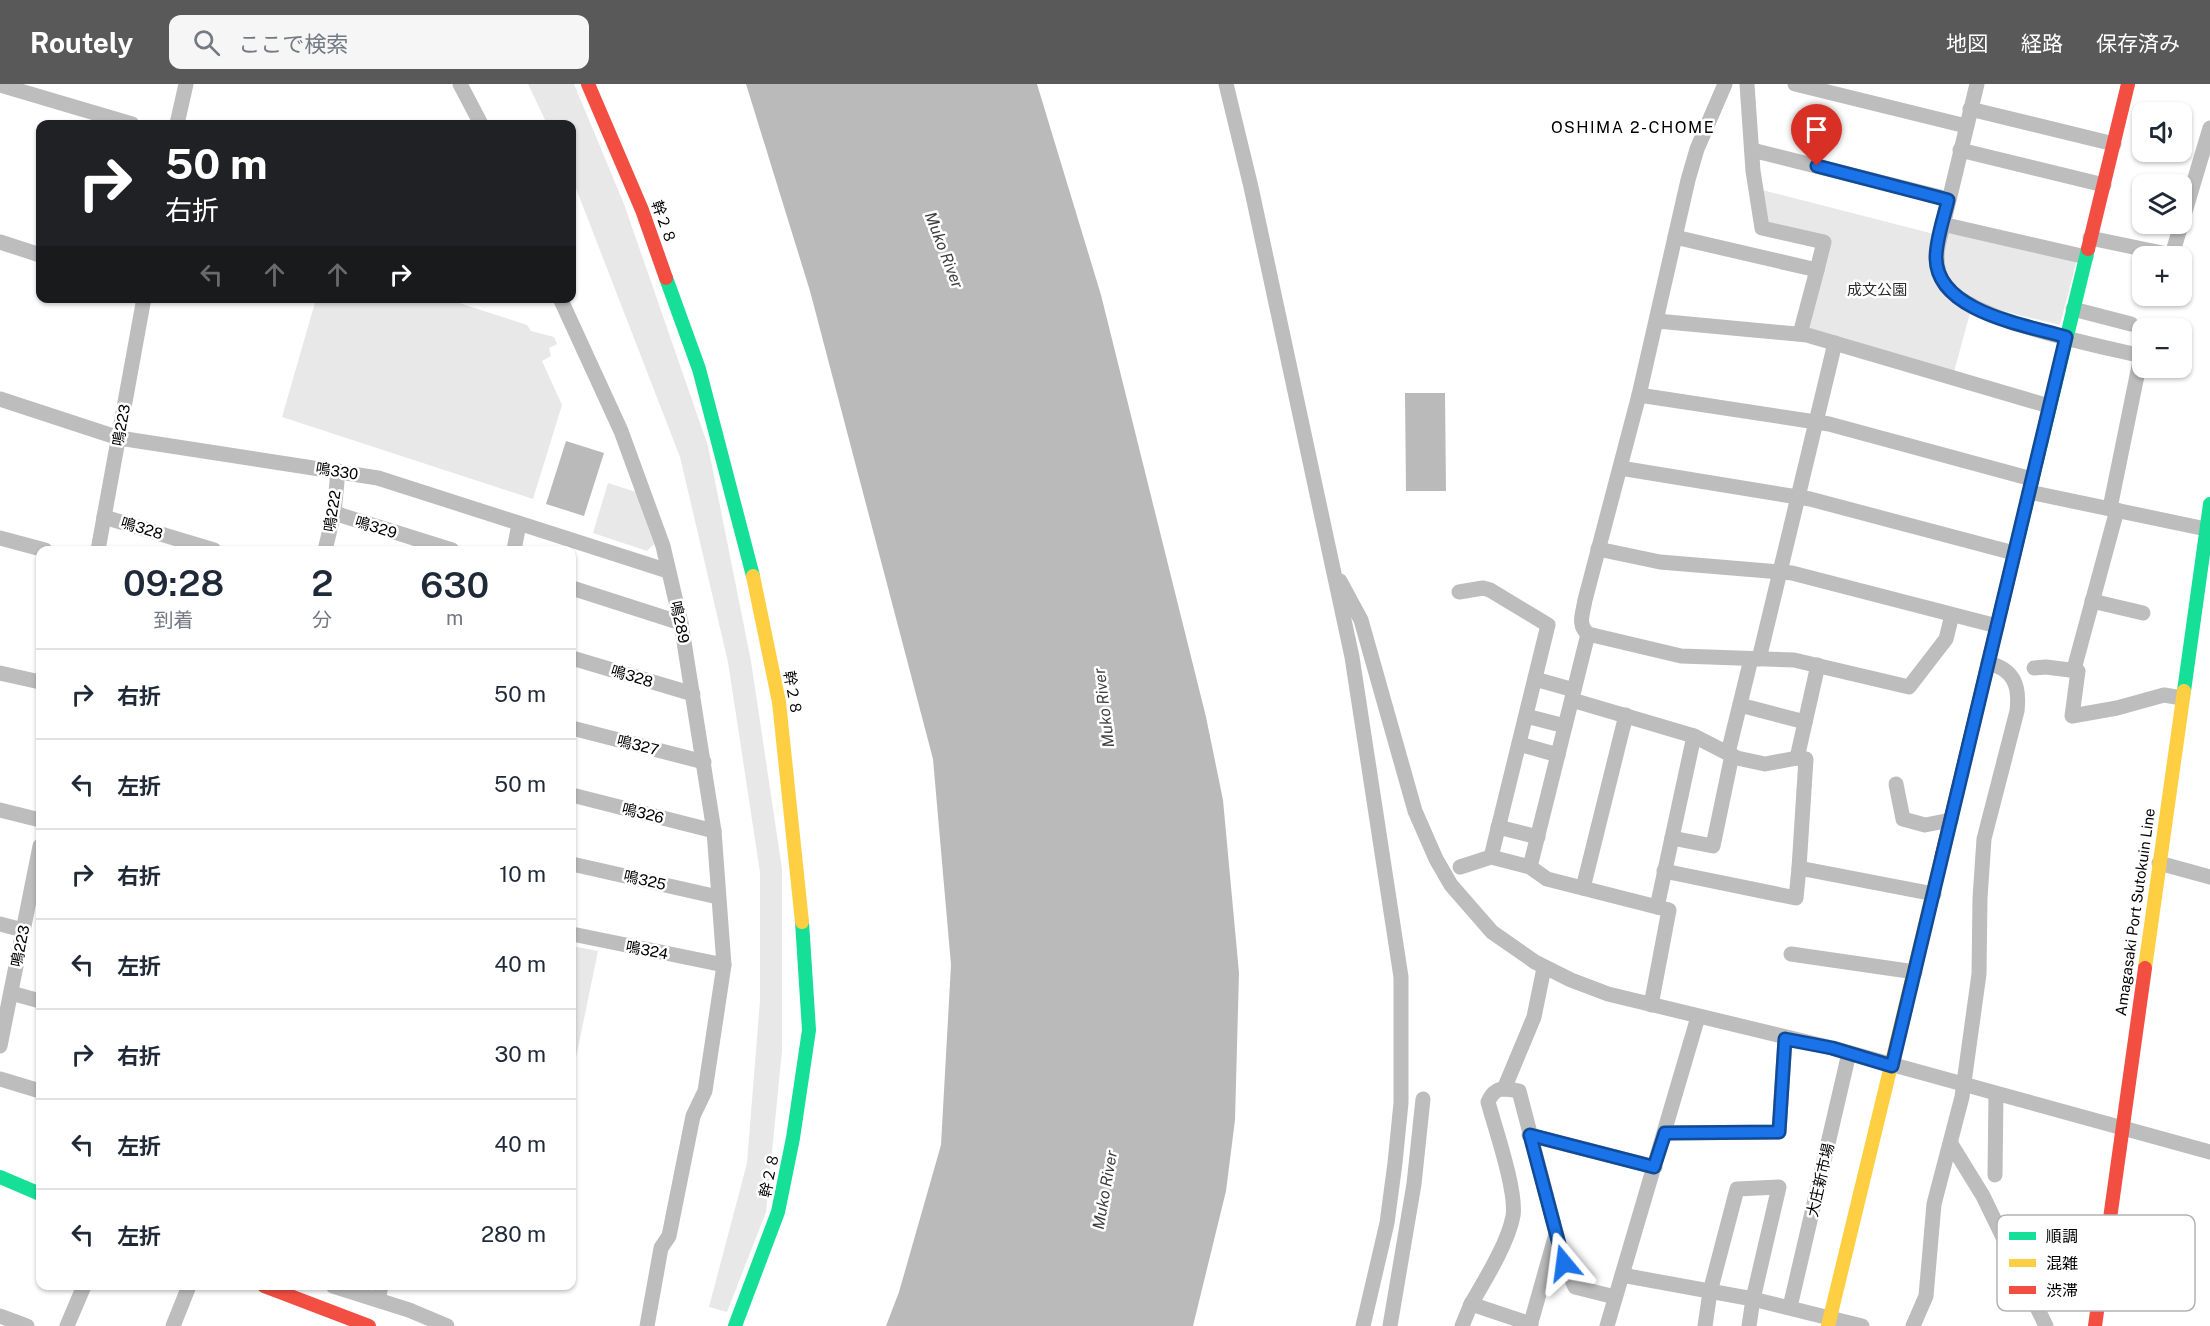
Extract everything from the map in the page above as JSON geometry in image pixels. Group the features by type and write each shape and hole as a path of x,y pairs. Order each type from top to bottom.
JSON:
{"street":[{"path":"178,120 186,84"},
{"path":"460,84 479,120"},
{"name":"幹２８","path":"588,84 642,210 699,369 744,534 779,702 800,887 809,1030 793,1138 778,1212 735,1326"},
{"path":"1226,84 1254,198 1352,657 1401,977 1401,1103 1395,1163 1387,1222 1363,1326"},
{"path":"1725,84 1697,149 1639,395 1598,549 1581,624 1588,634 1681,656 1794,660 1909,687 1946,639 1952,615"},
{"path":"1748,84 1752,150 1762,228 1824,242 1800,334"},
{"path":"1795,84 1966,126"},
{"path":"1977,84 1942,224 1936,258 1943,282 1951,292 1976,309 2066,337 2141,356 2113,509 2074,669"},
{"path":"1829,1322 2128,84"},
{"path":"0,85 118,120"},
{"path":"1970,109 2114,144"},
{"path":"2090,238 2172,255 2210,128"},
{"path":"1752,150 1948,200"},
{"path":"1960,150 2104,185"},
{"path":"1942,224 2086,257"},
{"path":"1675,237 1817,270"},
{"path":"0,242 36,254"},
{"name":"鳴223","path":"99,546 143,303"},
{"name":"鳴289","path":"562,303 621,431 663,546 681,623 714,831 724,965 705,1091 693,1116 669,1236 661,1248 646,1326"},
{"path":"2073,309 2132,324"},
{"path":"1657,321 1800,334 2049,406"},
{"path":"1672,838 1713,846 1740,705 1780,572 1834,343"},
{"path":"1639,395 1816,422 2113,509 2206,529"},
{"name":"鳴330","path":"0,399 119,438 378,478 668,571"},
{"path":"1620,468 1798,496 2014,553"},
{"name":"鳴222","path":"326,546 334,513 338,471"},
{"name":"Amagasaki Port Sutokuin Line","path":"2110,1215 2182,698 2203,602 2206,529 2210,504"},
{"name":"鳴329","path":"334,513 439,546"},
{"name":"鳴328","path":"104,517 201,546"},
{"path":"515,546 519,524"},
{"path":"0,538 36,548"},
{"path":"1598,549 1660,562 1780,572 1818,579 1997,626"},
{"path":"1336,582 1342,581 1361,620 1415,811 1436,859 1451,885 1492,932 1544,968 1608,994 1849,1053 2210,1152"},
{"path":"1459,592 1483,588 1490,590 1548,625 1491,857"},
{"path":"576,589 681,623"},
{"path":"2092,601 2143,613"},
{"path":"1530,867 1588,634"},
{"name":"鳴328","path":"576,659 693,694"},
{"path":"1913,1326 1926,1296 1934,1204 1951,1144 1964,1085 1979,974 1980,898 1984,839 2018,701 2012,677 2007,669 1988,663"},
{"path":"1797,758 1818,665"},
{"path":"2034,668 2078,671 2072,716 2164,695 2182,698"},
{"path":"0,673 36,681"},
{"path":"1535,679 1626,715 1694,736 1730,754 1766,764 1797,758 1806,759 1796,898 1665,872"},
{"path":"1740,705 1805,722"},
{"path":"1583,888 1626,715"},
{"path":"1526,716 1565,726"},
{"name":"鳴327","path":"576,729 704,762"},
{"path":"1657,907 1694,736"},
{"path":"1519,744 1558,755"},
{"path":"1896,784 1903,819 1925,825 1951,820"},
{"name":"鳴326","path":"576,796 714,831"},
{"path":"0,810 36,819"},
{"path":"1498,827 1538,837"},
{"path":"1460,867 1491,857 1530,867 1547,879 1670,910 1651,1005"},
{"path":"2159,863 2210,877"},
{"name":"鳴325","path":"576,865 718,897"},
{"path":"1799,868 1934,894"},
{"name":"鳴223","path":"0,1045 23,930 34,910 36,889"},
{"path":"0,924 23,930"},
{"name":"鳴324","path":"576,935 724,965"},
{"path":"1791,954 1915,972"},
{"path":"1504,1089 1534,1017 1544,968"},
{"path":"11,993 36,1000"},
{"path":"1607,1326 1698,1017"},
{"path":"1665,1133 1779,1132 1785,1039"},
{"name":"大庄新市場","path":"1790,1307 1849,1053"},
{"path":"0,1079 36,1090"},
{"path":"1462,1326 1514,1215 1488,1102 1492,1092 1504,1089 1519,1091 1564,1263 1575,1287 1615,1297"},
{"path":"1995,1175 1996,1094"},
{"path":"1390,1326 1414,1184 1422,1098"},
{"path":"1530,1135 1654,1167"},
{"path":"1951,1144 1983,1196 1997,1225"},
{"path":"0,1177 36,1192"},
{"path":"1705,1326 1710,1292 1737,1189 1779,1187 1749,1326"},
{"path":"1472,1304 1530,1325 1556,1234"},
{"path":"1622,1275 1753,1299 1790,1307 1829,1322 1862,1326"},
{"path":"68,1326 82,1290"},
{"path":"173,1326 187,1290"},
{"path":"274,1290 369,1326"},
{"path":"360,1290 380,1293 409,1310 447,1326"},
{"path":"2039,1311 2046,1326"},
{"name":"Amagasaki Port Sutokuin Line","path":"2095,1326 2097,1311"},
{"path":"0,1316 27,1326"}],"green space":[{"path":"528,84 574,84 624,204 708,446 751,661 782,869 782,1051 766,1212 727,1312 709,1307 747,1163 760,1000 760,872 728,662 680,457 576,188 576,120 545,120"},
{"name":"成文公園","path":"1762,190 1934,234 1950,299 1970,313 1954,372 1809,329 1830,238 1766,223"},
{"name":"成文公園","path":"1955,232 2076,263 2060,325 1990,306 1958,288 1948,276 1943,261 1948,234"},
{"path":"315,303 459,303 527,325 531,331 554,337 557,344 549,348 551,356 542,361 562,405 533,499 282,417"},
{"path":"608,483 636,492 654,544 647,551 593,533"},
{"path":"576,947 598,951 576,1058"}],"water":[{"name":"Muko River","path":"746,84 1037,84 1101,295 1206,717 1223,800 1239,973 1235,1120 1226,1191 1193,1326 886,1326 899,1292 941,1145 951,965 933,759 810,291"},
{"path":"1405,393 1445,393 1446,491 1406,491"},
{"path":"566,441 604,453 584,516 546,504"}],"traffic: fast":[{"path":"2009,576 2088,249"},
{"path":"666,278 699,369 753,576"},
{"path":"2184,691 2210,504"},
{"path":"735,1326 778,1212 793,1138 809,1030 802,922"},
{"path":"0,1177 36,1192"}],"traffic: slow":[{"path":"753,576 779,702 802,922"},
{"path":"2145,968 2184,691"},
{"path":"1828,1326 1941,859"}],"traffic: jam":[{"path":"588,84 642,210 666,278"},
{"path":"2088,249 2128,84"},
{"path":"1941,859 2009,576"},
{"path":"2111,1215 2145,968"},
{"path":"274,1290 369,1326"},
{"path":"2095,1326 2097,1311"}],"district":[{"name":"OSHIMA 2-CHOME","path":"1633,127"}],"route":[{"path":"1564,1263 1530,1135 1654,1167 1665,1133 1779,1132 1785,1039 1832,1048 1892,1066 2066,337 1988,314 1964,302 1951,292 1943,282 1936,258 1948,200 1817,166"}]}
